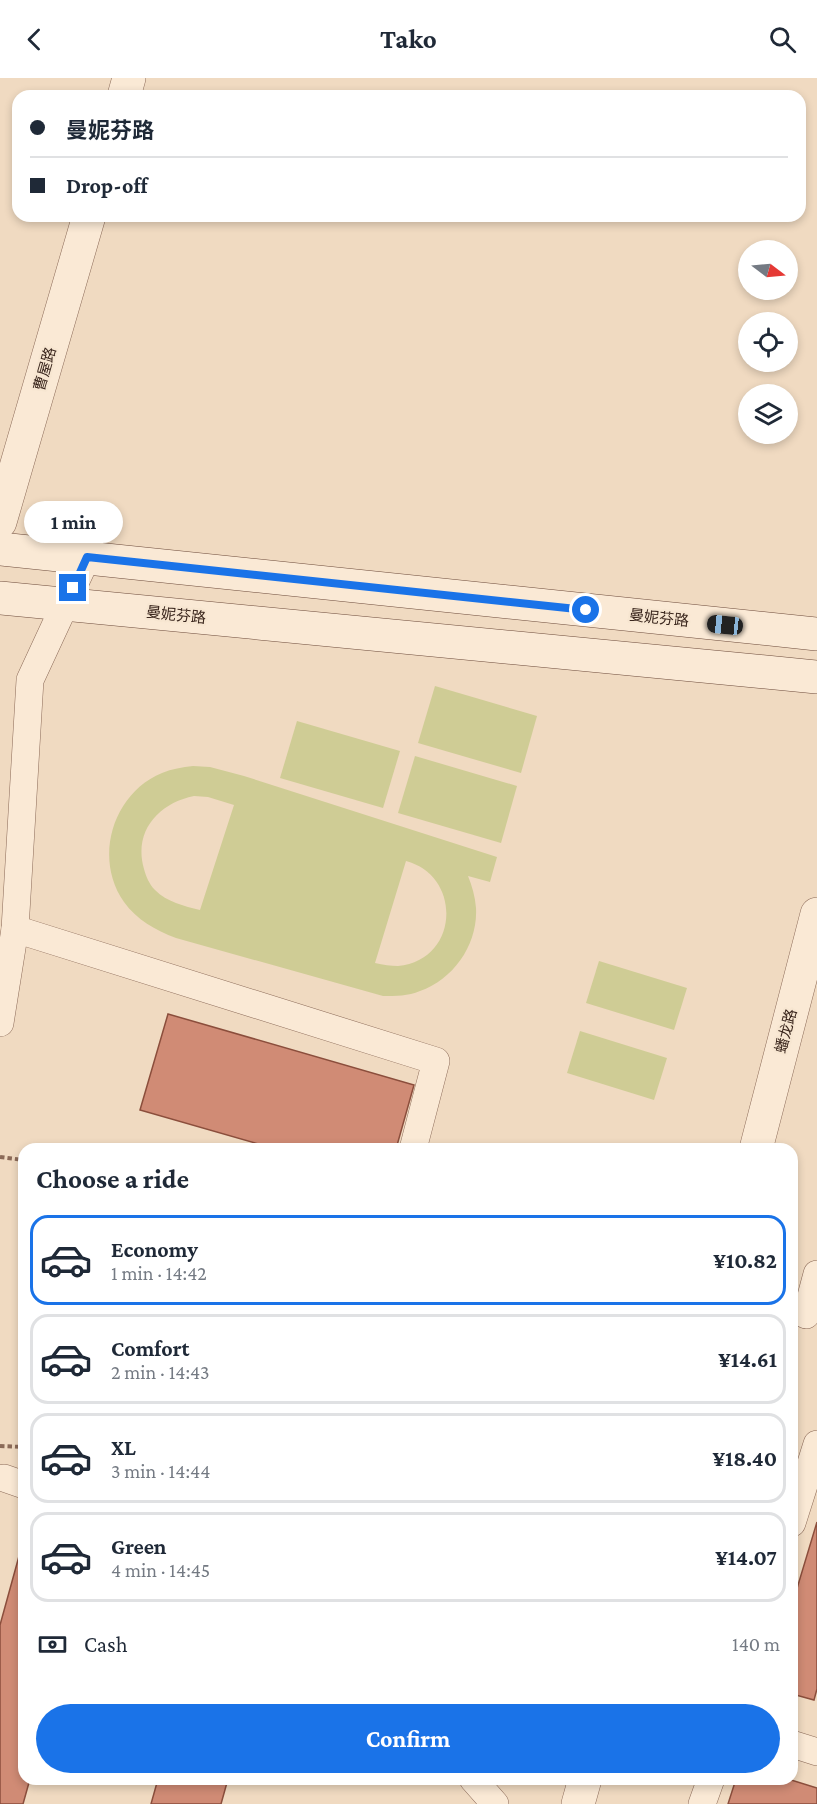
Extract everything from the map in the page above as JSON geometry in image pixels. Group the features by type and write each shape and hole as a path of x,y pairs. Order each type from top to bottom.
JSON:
{"main road":[{"name":"曹屋路","path":"0,522 87,222"},
{"name":"曼妮芬路","path":"0,549 817,634"},
{"name":"曼妮芬路","path":"0,598 817,677"},
{"name":"蟠龙路","path":"758,1143 817,914"},
{"path":"578,1804 583,1785"}],"street":[{"path":"0,1023 15,928 30,680 87,557"},
{"path":"15,928 436,1061 415,1143"},
{"path":"805,1315 817,1274"},
{"path":"798,1504 817,1444"},
{"path":"798,1746 817,1752"},
{"path":"478,1785 495,1804"},
{"path":"702,1804 709,1785"}],"path":[{"path":"0,1157 18,1159"},
{"path":"0,1446 18,1447"}],"shaded area":[{"path":"435,686 537,716 521,773 418,743"},
{"path":"297,721 400,751 383,808 280,778"},
{"path":"415,756 517,786 501,843 398,813"},
{"path":"210,767 244,776 497,857 490,882 468,876 475,899 476,921 468,947 453,969 443,978 420,991 397,996 383,996 176,938 147,924 124,902 115,885 110,866 109,847 113,828 120,811 131,795 145,782 177,768","holes":["194,796 208,797 234,805 200,910 170,901 155,890 144,869 142,855 142,843 152,821 170,805","406,861 425,870 437,883 445,899 446,917 442,935 433,950 418,961 398,966 375,963"]},
{"path":"599,961 687,988 674,1030 586,1003"},
{"path":"580,1031 667,1058 654,1100 567,1073"}],"building":[{"path":"168,1014 414,1085 398,1143 255,1143 140,1110"},
{"path":"817,1522 817,1689 814,1700 798,1696 798,1585"},
{"path":"18,1560 18,1785 28,1785 23,1804 0,1804 0,1625"},
{"path":"798,1782 817,1788 817,1804 728,1804 734,1785 798,1785"},
{"path":"156,1785 226,1785 221,1804 151,1804"}],"route":[{"path":"73,588 87,557 586,610"}]}
